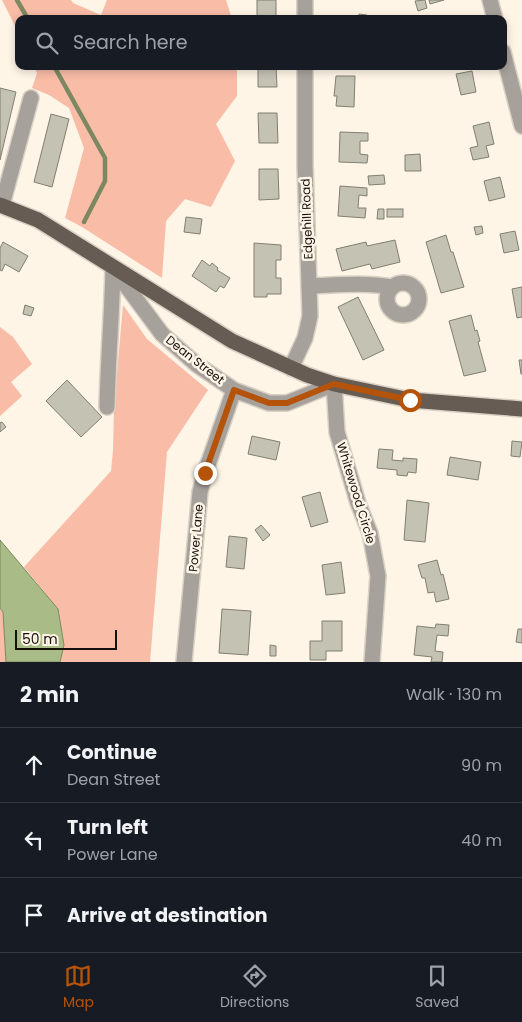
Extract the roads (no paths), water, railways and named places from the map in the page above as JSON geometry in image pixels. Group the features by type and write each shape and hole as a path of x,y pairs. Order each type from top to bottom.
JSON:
{"main road":[{"name":"Dean Street","path":"1,205 38,220 232,340 291,368 334,384 410,400 522,409"}],"street":[{"path":"305,0 305,15"},
{"path":"490,0 494,15"},
{"path":"507,68 522,126"},
{"name":"Edgehill Road","path":"291,368 305,338 310,316 305,164 305,70"},
{"path":"1,205 31,98"},
{"path":"107,407 113,268"},
{"name":"Dean Street","path":"113,268 162,334 196,364 234,390 269,403 287,403 334,384"},
{"path":"309,286 375,284 392,287"},
{"name":"Whitewood Circle","path":"334,384 337,432 358,503 370,533 378,576 372,662"},
{"name":"Power Lane","path":"184,662 200,492 234,390"}],"waterway":[{"path":"17,0 26,15"},
{"path":"56,70 105,158 105,181 84,222"}]}
